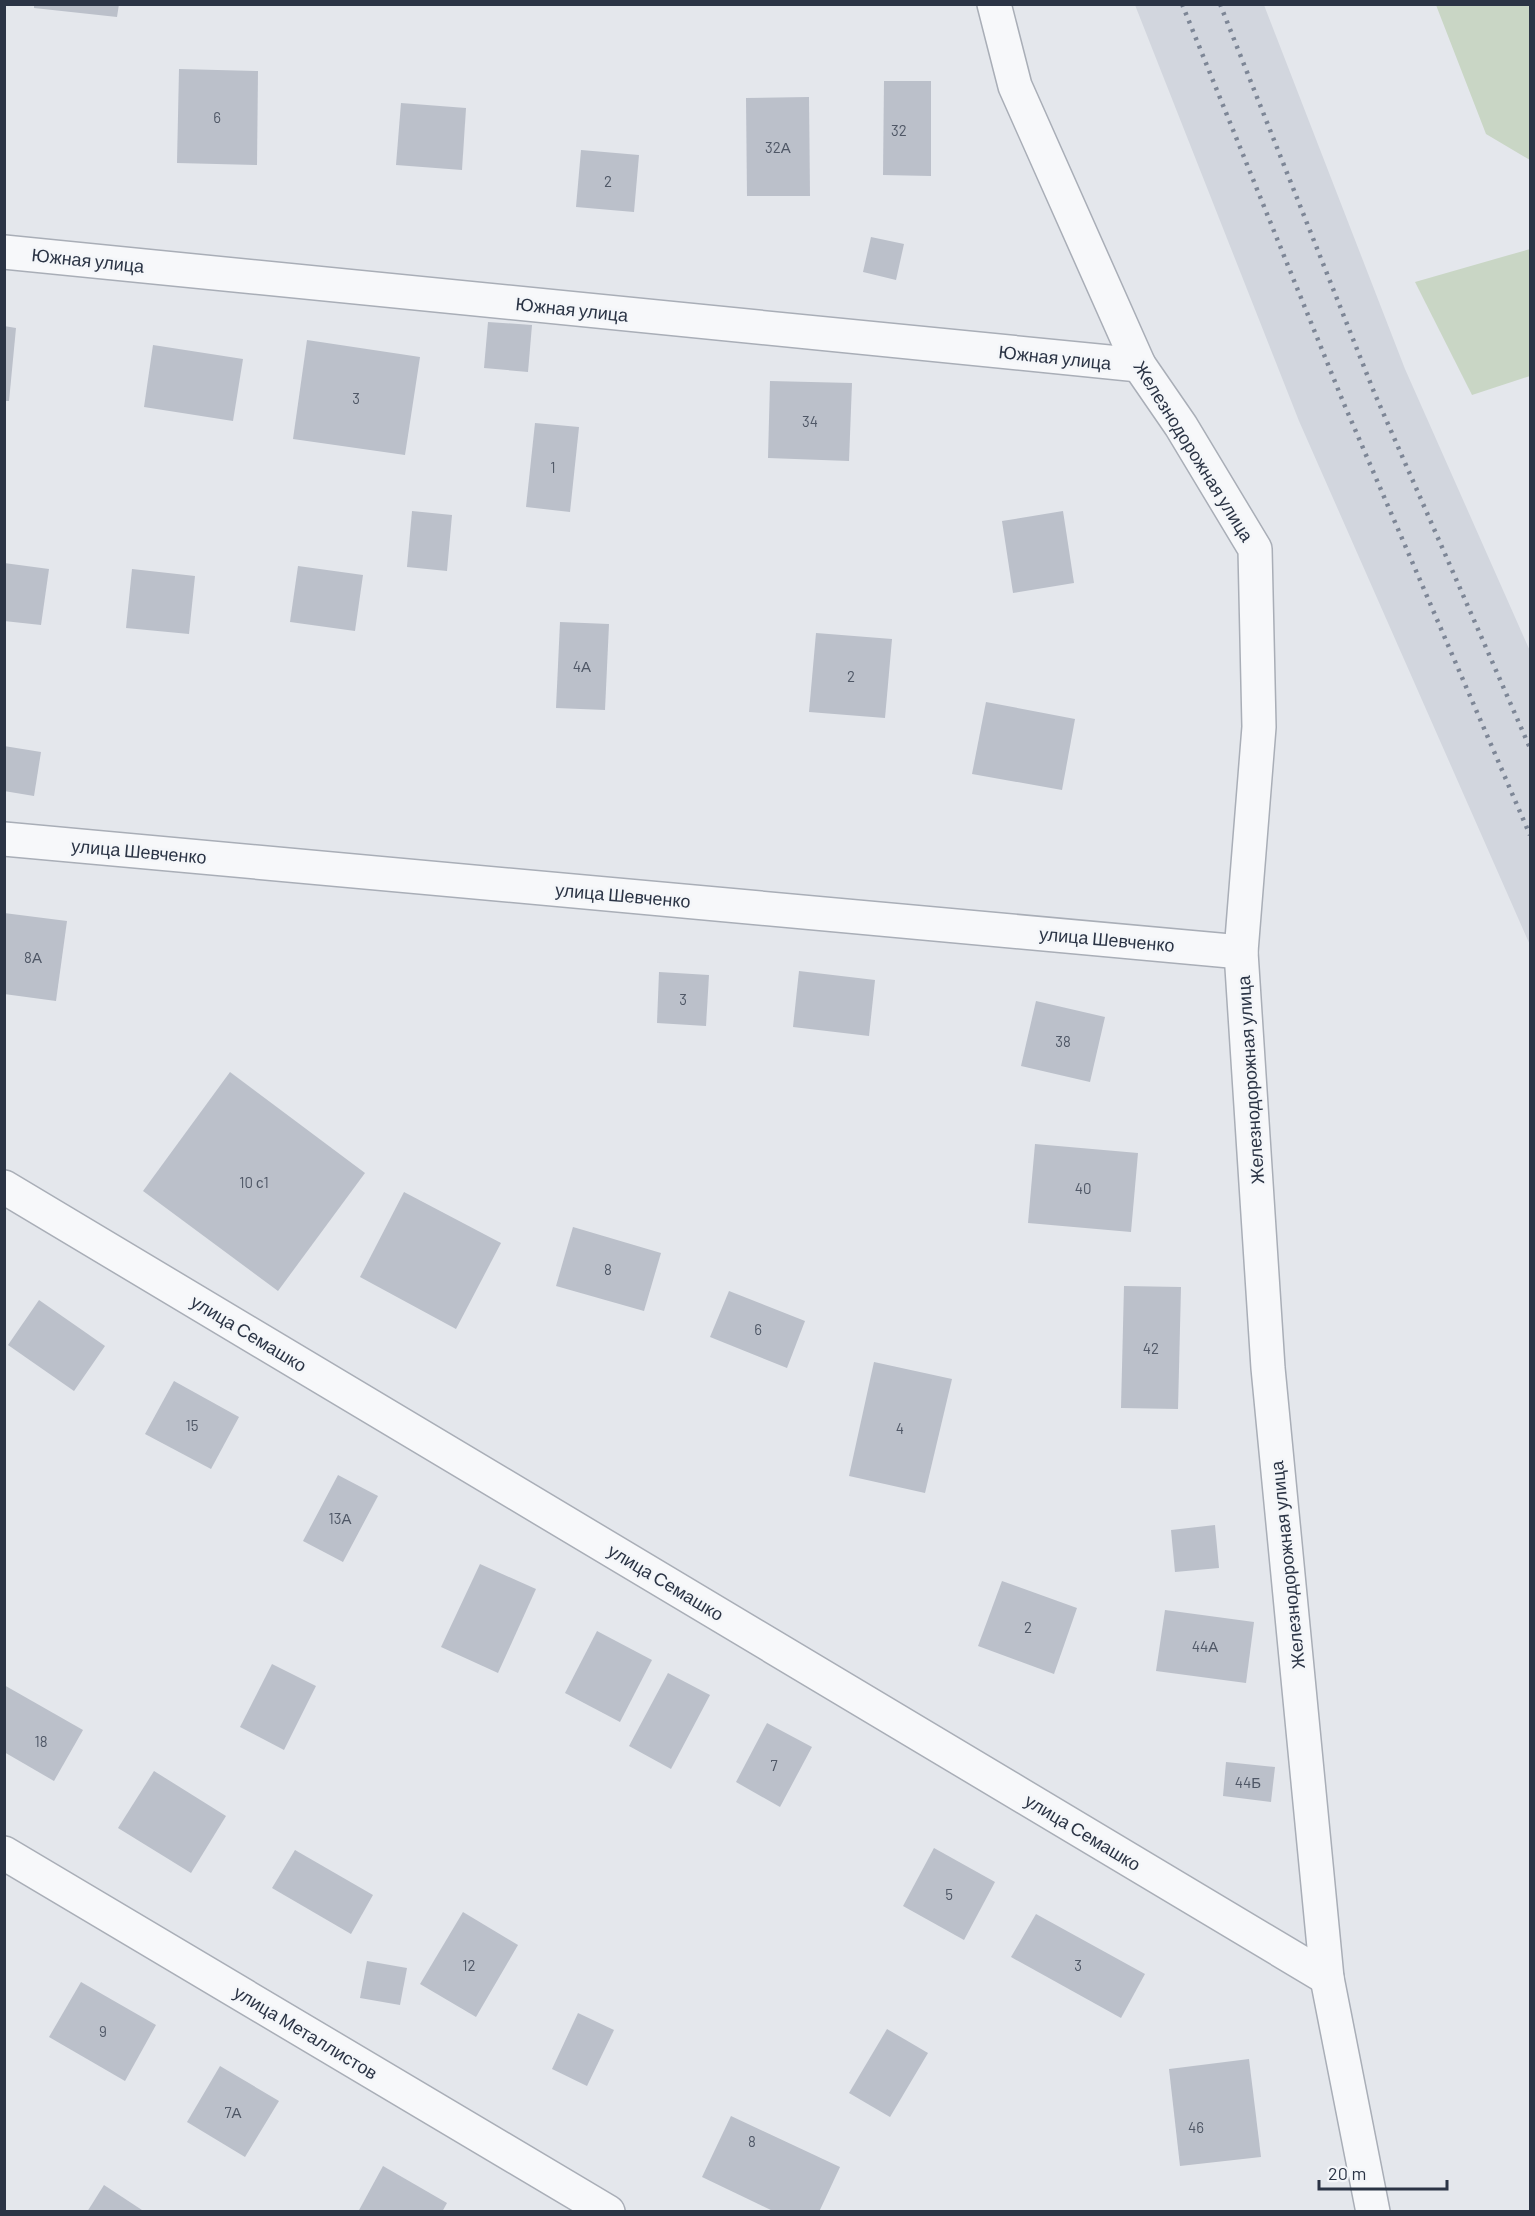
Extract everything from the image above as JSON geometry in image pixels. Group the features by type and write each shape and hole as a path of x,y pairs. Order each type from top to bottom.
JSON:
{"street":[{"name":"Железнодорожная улица","path":"994,4 1015,86 1139,365 1181,426 1255,549 1259,727 1241,952 1268,1368 1327,1978 1373,2211"},
{"name":"Южная улица","path":"4,252 1139,365"},
{"name":"улица Шевченко","path":"4,838 1241,952"},
{"name":"улица Семашко","path":"4,1187 1327,1978"},
{"name":"улица Металлистов","path":"4,1853 608,2211"}],"shaded area":[{"path":"1135,5 1264,5 1405,369 1530,651 1530,945 1299,421"}],"green space":[{"path":"1436,5 1530,5 1530,160 1486,134"},
{"path":"1530,249 1530,376 1472,395 1415,282"}],"building":[{"path":"34,4 119,4 117,17 34,8"},
{"path":"179,69 258,71 257,165 177,163"},
{"path":"884,81 931,81 931,176 883,175"},
{"path":"809,97 810,196 747,196 746,98"},
{"path":"401,103 466,108 462,170 396,165"},
{"path":"581,150 639,155 634,212 576,207"},
{"path":"871,237 904,244 896,280 863,272"},
{"path":"488,322 532,325 528,372 484,368"},
{"path":"4,326 16,328 9,401 4,401"},
{"path":"307,340 420,357 405,455 293,439"},
{"path":"153,345 243,359 233,421 144,407"},
{"path":"770,381 852,383 849,461 768,458"},
{"path":"535,423 579,427 570,512 526,507"},
{"path":"412,511 452,515 447,571 407,567"},
{"path":"1063,511 1074,583 1013,593 1002,521"},
{"path":"4,563 49,569 41,625 4,621"},
{"path":"298,566 363,575 355,631 290,622"},
{"path":"132,569 195,576 189,634 126,628"},
{"path":"560,622 609,624 605,710 556,708"},
{"path":"816,633 892,639 885,718 809,712"},
{"path":"986,702 1075,719 1062,790 972,774"},
{"path":"4,746 41,752 34,796 4,791"},
{"path":"4,913 67,921 56,1001 4,994"},
{"path":"799,971 875,980 869,1036 793,1027"},
{"path":"659,972 709,975 706,1026 657,1023"},
{"path":"1036,1001 1105,1017 1090,1082 1021,1066"},
{"path":"230,1072 365,1173 278,1291 143,1191"},
{"path":"1035,1144 1138,1153 1131,1232 1028,1223"},
{"path":"404,1192 501,1243 456,1329 360,1277"},
{"path":"573,1227 661,1253 644,1311 556,1286"},
{"path":"1124,1286 1181,1287 1178,1409 1121,1408"},
{"path":"729,1291 805,1321 787,1368 710,1337"},
{"path":"39,1300 105,1346 74,1391 8,1345"},
{"path":"874,1362 952,1379 925,1493 849,1476"},
{"path":"174,1381 239,1417 211,1469 145,1434"},
{"path":"338,1475 378,1496 343,1562 303,1541"},
{"path":"1215,1525 1219,1568 1175,1572 1171,1530"},
{"path":"480,1564 536,1589 498,1673 441,1647"},
{"path":"1002,1581 1077,1608 1054,1674 978,1646"},
{"path":"1165,1610 1254,1622 1246,1683 1156,1671"},
{"path":"597,1631 652,1660 620,1722 565,1693"},
{"path":"272,1664 316,1686 284,1750 240,1727"},
{"path":"668,1673 710,1695 671,1769 629,1746"},
{"path":"4,1685 83,1730 54,1781 4,1752"},
{"path":"767,1723 812,1747 780,1807 736,1782"},
{"path":"1226,1762 1275,1767 1271,1802 1223,1796"},
{"path":"154,1771 226,1816 191,1873 118,1828"},
{"path":"934,1848 995,1882 964,1940 903,1906"},
{"path":"295,1850 373,1895 351,1934 272,1888"},
{"path":"463,1912 518,1945 476,2017 420,1984"},
{"path":"1036,1914 1145,1974 1121,2018 1011,1957"},
{"path":"367,1961 407,1968 400,2005 360,1998"},
{"path":"81,1982 156,2025 125,2081 49,2037"},
{"path":"578,2013 614,2030 587,2086 552,2069"},
{"path":"887,2029 928,2053 890,2117 849,2093"},
{"path":"1249,2059 1261,2157 1180,2166 1169,2069"},
{"path":"220,2066 279,2101 245,2157 187,2122"},
{"path":"731,2116 840,2167 819,2212 775,2212 702,2177"},
{"path":"383,2166 447,2203 442,2212 358,2212"},
{"path":"104,2185 145,2212 87,2212"}],"railway":[{"path":"1182,4 1344,404 1530,835"},
{"path":"1220,4 1374,392 1530,748"}]}
